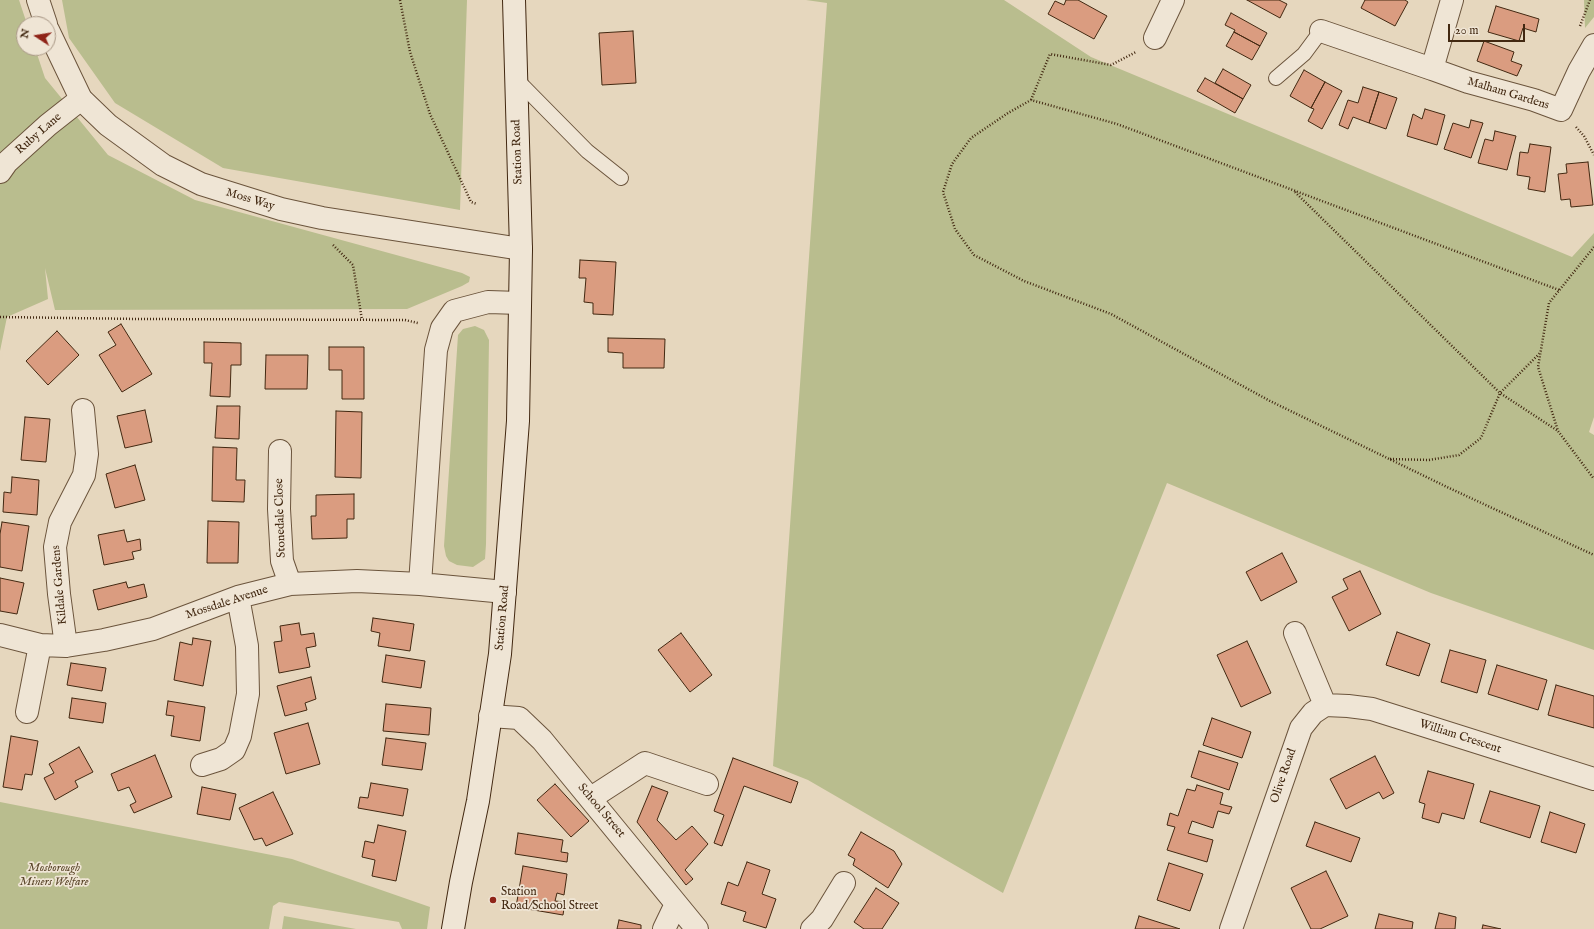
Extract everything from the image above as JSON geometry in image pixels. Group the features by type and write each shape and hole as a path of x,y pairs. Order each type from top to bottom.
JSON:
{"street":[{"path":"38,0 43,16"},
{"name":"Station Road","path":"453,929 478,801 500,654 518,421 521,249 514,0"},
{"path":"1155,38 1174,0"},
{"path":"1432,68 1452,0"},
{"name":"Malham Gardens","path":"1321,30 1468,82 1534,100 1561,110 1578,71 1594,45"},
{"name":"Moss Way","path":"56,47 80,99 108,125 163,165 201,184 244,199 315,216 521,249"},
{"name":"Ruby Lane","path":"0,172 7,162 48,125 80,99"},
{"path":"420,584 436,350 442,328 454,311 488,302 520,303"},
{"name":"Kildale Gardens","path":"66,646 59,594 55,546 60,522 84,475 87,454 83,410"},
{"name":"Stonedale Close","path":"280,451 279,509 282,561 290,584"},
{"name":"Mossdale Avenue","path":"0,635 40,645 66,646 104,640 154,629 238,597 290,584 357,581 420,584 505,592"},
{"path":"202,765 221,759 234,750 240,736 248,694 247,646 238,597"},
{"path":"1295,633 1325,705"},
{"path":"27,712 40,645"},
{"name":"William Crescent","path":"1325,705 1372,709 1594,779"},
{"name":"Olive Road","path":"1231,929 1301,728 1313,713 1325,705"},
{"name":"School Street","path":"490,716 519,718 542,740 697,929"},
{"path":"591,798 645,763 707,784"},
{"path":"822,926 844,883"},
{"path":"664,929 676,904"}],"lane":[{"path":"1276,78 1304,54 1321,30"},
{"path":"516,79 587,151 621,178"}],"path":[{"path":"400,0 410,52 430,114 471,202 477,204"},
{"path":"1155,38 1137,52 1112,66 1050,54 1031,100 1008,113 972,138 952,164 943,192 955,229 974,255 1024,281 1111,314 1270,401 1389,459 1594,555"},
{"path":"1031,100 1117,124 1559,290"},
{"path":"1561,110 1584,136 1594,155"},
{"path":"1294,191 1500,393 1558,431"},
{"path":"315,216 334,245 353,265 362,320"},
{"path":"1594,247 1549,303 1538,368 1558,431 1594,479"},
{"path":"0,317 405,320 442,328"},
{"path":"1389,459 1429,460 1459,455 1481,438 1500,393 1541,352"}],"green space":[{"path":"0,0 19,0 24,16 16,16 16,56 38,56 45,78 108,155 195,200 462,273 470,277 469,282 462,286 407,309 55,310 45,268 48,299 7,317 0,351"},
{"path":"62,0 467,0 460,210 223,168 115,103 69,38"},
{"path":"806,0 1004,0 1091,57 1572,257 1594,233 1594,417 1589,432 1594,435 1594,650 1431,593 1167,483 1003,893 808,780 773,766 827,3"},
{"path":"1584,0 1594,0 1594,17 1585,28"},
{"path":"475,326 484,330 489,340 485,559 473,567 457,565 449,561 446,556 444,546 458,335 463,329"},
{"name":"Mosborough Miners Welfare","path":"0,802 292,859 430,907 427,929 402,929 399,922 279,902 273,906 269,929 0,929"},
{"path":"284,916 356,929 282,929"}],"building":[{"path":"1066,0 1078,0 1107,16 1094,39 1048,14 1055,1 1064,5"},
{"path":"1247,0 1279,0 1287,4 1280,18"},
{"path":"1365,0 1405,0 1408,2 1395,26 1361,8"},
{"path":"1496,6 1539,19 1536,32 1523,28 1519,41 1488,32"},
{"path":"1231,13 1267,33 1260,46 1234,32 1235,30 1225,25"},
{"path":"633,31 636,83 602,85 599,33"},
{"path":"1234,32 1260,46 1252,60 1226,46"},
{"path":"1484,41 1514,52 1511,61 1522,65 1517,76 1477,61"},
{"path":"1223,69 1251,85 1243,99 1215,83"},
{"path":"1304,70 1325,82 1311,108 1290,96"},
{"path":"1205,78 1243,99 1235,113 1197,91"},
{"path":"1325,82 1342,91 1322,129 1308,121 1314,109 1311,108"},
{"path":"1363,87 1379,92 1369,123 1353,117 1348,129 1339,125 1348,100 1358,103"},
{"path":"1379,92 1397,98 1386,129 1369,123"},
{"path":"1425,109 1445,115 1437,145 1407,136 1413,114 1422,119"},
{"path":"1471,120 1483,123 1471,158 1444,149 1453,123 1469,128"},
{"path":"1495,131 1516,136 1507,170 1478,163 1485,139 1493,141"},
{"path":"1530,144 1551,147 1545,192 1528,189 1530,177 1517,175 1520,152 1528,153"},
{"path":"1588,162 1593,205 1571,207 1570,199 1561,200 1558,174 1567,173 1566,164"},
{"path":"580,260 616,262 613,315 593,314 593,303 584,302 586,278 579,278"},
{"path":"121,324 152,374 122,392 99,355 116,345 108,332"},
{"path":"57,331 79,355 48,385 26,361"},
{"path":"608,338 665,339 664,368 623,368 623,353 608,352"},
{"path":"204,342 241,343 241,365 231,365 230,397 210,396 212,363 204,363"},
{"path":"329,347 364,347 364,399 342,399 342,370 329,370"},
{"path":"266,355 308,355 307,389 265,389"},
{"path":"217,406 240,406 239,439 215,438"},
{"path":"145,410 152,442 125,448 117,416"},
{"path":"336,411 362,412 361,478 335,477"},
{"path":"25,417 50,419 46,462 21,460"},
{"path":"213,447 237,448 236,480 245,480 244,502 212,501"},
{"path":"135,465 145,500 115,508 106,474"},
{"path":"12,477 39,480 37,515 3,512 4,492 11,493"},
{"path":"354,494 354,519 347,519 347,538 312,539 311,516 316,516 316,495"},
{"path":"208,521 239,522 238,563 207,563"},
{"path":"2,522 29,526 22,571 0,567 0,534"},
{"path":"124,530 127,542 140,539 141,550 132,552 134,559 104,565 98,535"},
{"path":"1282,553 1297,582 1261,601 1246,572"},
{"path":"1360,571 1381,614 1349,631 1332,597 1348,589 1343,579"},
{"path":"0,578 24,583 17,614 0,611"},
{"path":"126,582 128,588 144,584 147,597 98,610 93,590"},
{"path":"373,618 414,624 410,651 378,646 380,633 371,631"},
{"path":"299,623 301,635 314,633 316,646 306,648 310,667 279,673 274,642 282,641 280,626"},
{"path":"1397,632 1430,644 1419,676 1386,665"},
{"path":"681,633 712,675 690,692 658,650"},
{"path":"193,638 211,641 203,686 174,680 180,642 192,645"},
{"path":"1247,641 1271,693 1241,707 1217,655"},
{"path":"1450,650 1486,660 1477,693 1441,682"},
{"path":"386,655 425,661 421,688 382,682"},
{"path":"71,663 106,668 102,691 67,685"},
{"path":"1497,665 1547,680 1538,710 1488,694"},
{"path":"311,677 316,699 305,703 307,710 285,716 277,686"},
{"path":"1556,685 1594,696 1594,728 1548,715"},
{"path":"72,698 106,703 103,723 69,718"},
{"path":"168,701 205,707 200,741 171,736 174,716 166,715"},
{"path":"386,704 431,708 429,735 383,731"},
{"path":"1212,718 1251,732 1242,758 1203,745"},
{"path":"308,723 320,764 286,774 274,733"},
{"path":"11,736 38,741 32,775 25,774 22,790 3,787"},
{"path":"386,738 426,743 422,770 382,765"},
{"path":"79,747 93,772 75,781 78,787 55,800 44,778 54,773 49,764"},
{"path":"1199,751 1238,763 1229,790 1191,777"},
{"path":"155,755 172,797 134,813 130,805 136,802 129,787 118,791 111,774"},
{"path":"1375,756 1394,793 1383,799 1379,792 1346,809 1330,779"},
{"path":"733,758 798,782 791,803 744,786 722,846 714,843 724,815 714,811"},
{"path":"1428,771 1474,784 1464,819 1442,813 1439,823 1422,818 1425,804 1419,802"},
{"path":"371,783 408,789 403,816 358,808 360,797 368,798"},
{"path":"555,784 589,821 571,837 537,800"},
{"path":"1197,785 1223,793 1220,804 1232,807 1229,814 1218,811 1213,828 1192,821 1188,833 1213,840 1207,862 1167,850 1175,827 1167,825 1170,813 1178,816 1187,789 1195,791"},
{"path":"652,786 668,792 657,820 676,840 692,826 708,844 685,870 693,879 686,885 637,822"},
{"path":"202,787 236,794 230,820 197,814"},
{"path":"1490,791 1540,806 1530,838 1480,822"},
{"path":"273,792 293,834 266,846 262,838 254,840 239,808"},
{"path":"1550,812 1585,824 1576,853 1541,842"},
{"path":"1315,822 1360,838 1351,862 1306,846"},
{"path":"378,825 406,831 396,881 372,876 375,860 362,857 365,841 374,843"},
{"path":"861,832 894,851 902,864 888,888 853,865 855,859 848,855"},
{"path":"518,833 563,840 561,852 568,853 567,862 515,854"},
{"path":"747,862 770,870 762,894 776,899 766,928 743,921 746,912 721,904 728,882 738,886"},
{"path":"1169,863 1203,874 1190,911 1157,900"},
{"path":"523,866 567,874 564,895 557,893 555,901 565,902 563,915 516,907"},
{"path":"1326,871 1348,916 1320,929 1311,929 1291,888"},
{"path":"876,888 899,903 882,929 864,929 854,922"},
{"path":"1439,913 1456,917 1455,929 1435,929"},
{"path":"1379,914 1413,922 1412,929 1375,929"},
{"path":"1139,916 1180,929 1135,929"},
{"path":"619,920 641,925 641,929 617,929"},
{"path":"1483,925 1501,929 1482,929"}],"place":[{"name":"Station Road/School Street","path":"493,900"}]}
